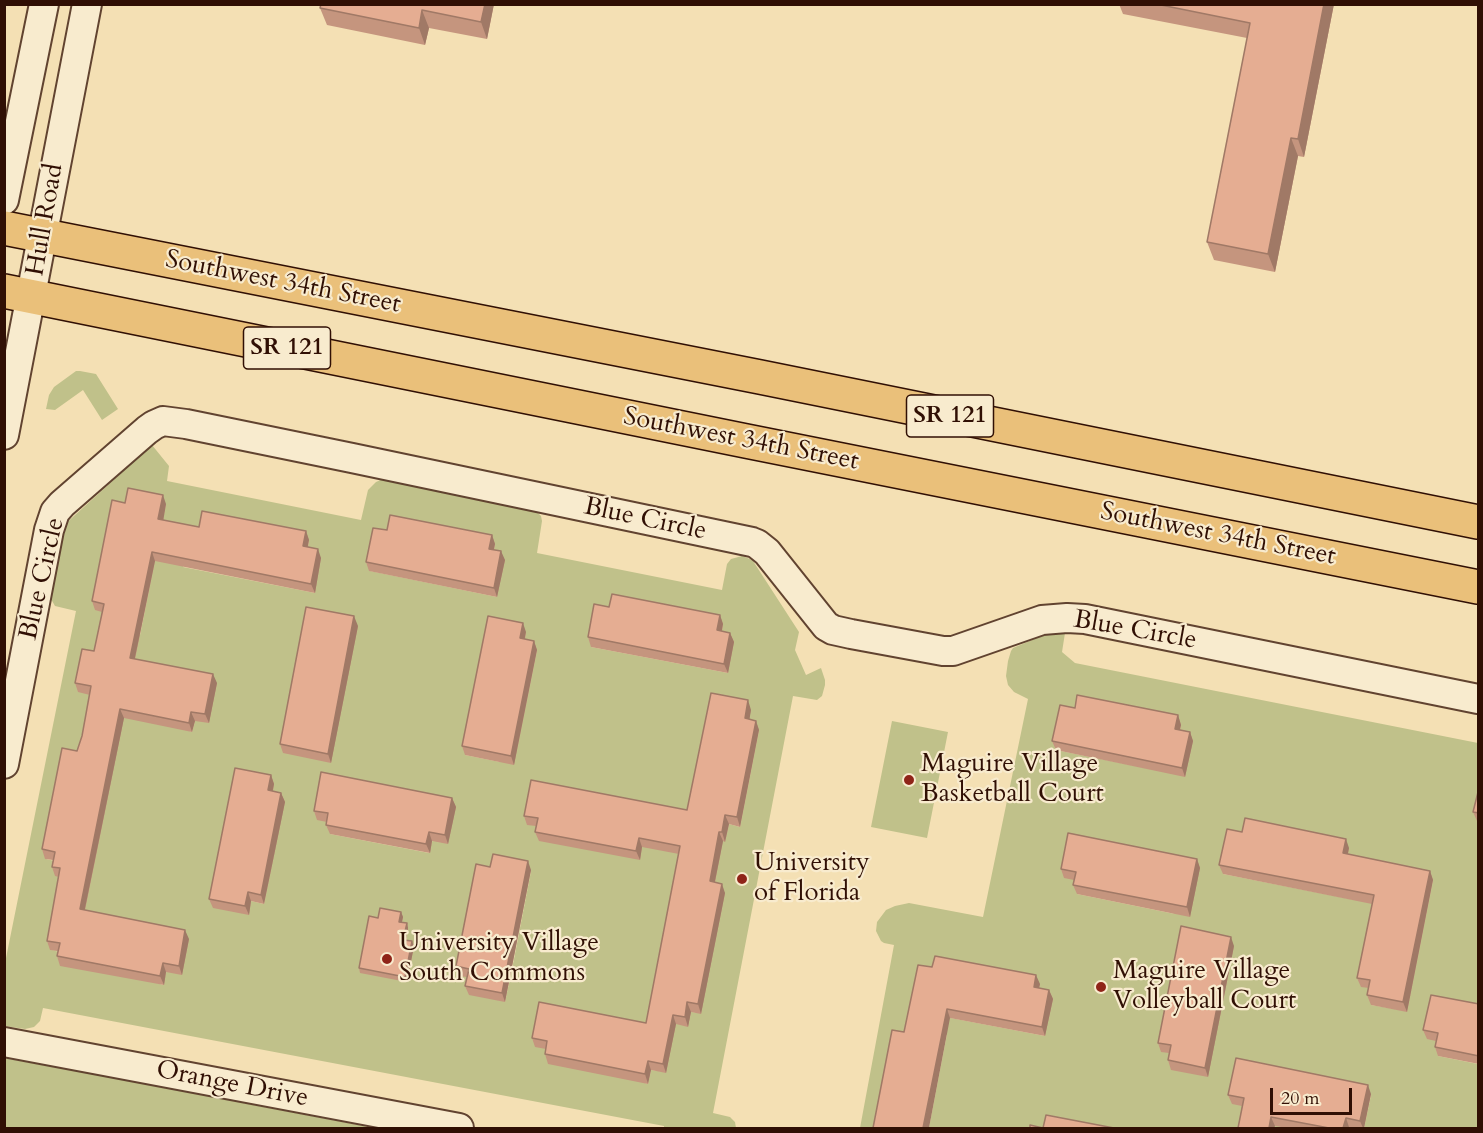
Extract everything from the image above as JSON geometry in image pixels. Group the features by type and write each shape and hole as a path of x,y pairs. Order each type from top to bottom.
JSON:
{"main road":[{"name":"Southwest 34th Street","path":"4,228 1479,522"},
{"name":"Southwest 34th Street","path":"18,294 1479,587"}],"street":[{"name":"Hull Road","path":"4,200 44,4"},
{"name":"Hull Road","path":"4,435 18,294 42,235 87,4"},
{"name":"Blue Circle","path":"4,764 49,530 55,512 147,430 163,421 341,455 752,542 767,552 826,626 851,634 953,651 1042,620 1085,619 1479,699"},
{"name":"Orange Drive","path":"4,1042 459,1128"}],"green space":[{"path":"76,371 96,374 118,409 102,420 83,390 55,410 46,409 49,395 54,387"},
{"path":"152,445 169,466 167,481 361,520 368,490 383,479 537,512 542,521 537,553 722,590 727,564 731,559 742,556 753,561 799,632 795,650 806,675 821,668 825,685 822,696 817,700 793,696 713,1113 730,1117 735,1122 736,1128 664,1128 664,1126 43,1008 40,1021 34,1027 25,1029 5,1026 5,963 76,611 55,606 51,599 63,526","holes":["166,504 140,635 104,628 107,613","203,536 309,541 306,555 315,593 183,567","390,540 495,544 492,558 497,597 370,571","613,617 723,624 720,640 728,673 591,647","526,632 523,647 537,650 517,749 504,747 500,762 465,755","95,695 195,721 192,732","759,730 740,827 729,824 725,841 688,834","117,752 59,862 46,859","271,799 284,803 264,904 251,901 248,915","332,823 432,841 429,853 330,834","531,871 514,959 505,1002 472,978","716,874 701,1013 691,1012 688,1027","402,917 401,926 405,944 380,922","66,953 182,975 166,972 163,985","551,1050 666,1072 651,1070 648,1084"]},
{"path":"1056,630 1063,630 1065,633 1062,652 1075,663 1478,743 1478,1013 1441,1042 1438,1056 1478,1064 1478,1128 1364,1128 1371,1095 1247,1107 1288,1128 929,1128 947,1034 878,1128 860,1128 894,945 881,941 876,931 877,922 886,910 909,903 983,917 1028,699 1014,692 1008,685 1006,676 1008,661 1013,648","holes":["1078,717 1181,725 1178,738 1185,776 1056,750","1246,841 1355,900 1223,874","1433,880 1407,1011 1371,1005 1374,989","1079,881 1175,914 1077,894","1039,984 1037,996 1045,1036 914,1011"]},
{"name":"Maguire Village Basketball Court","path":"892,721 948,732 927,838 871,827"},
{"path":"4,1058 102,1076 374,1128 5,1128"}],"building":[{"path":"321,4 485,4 481,22 422,10 419,28 320,8"},
{"path":"1156,4 1324,4 1298,139 1291,138 1268,254 1207,242 1250,23"},
{"path":"128,488 163,495 158,519 199,527 202,511 306,531 303,546 318,549 311,584 152,552 130,658 213,674 205,714 191,712 189,723 120,709 80,909 185,930 179,966 163,963 160,976 57,956 60,943 47,941 60,868 52,867 55,852 42,849 62,748 77,751 82,736 91,686 75,683 82,649 94,651 104,604 92,601 112,500 125,503"},
{"path":"390,515 492,535 489,549 501,551 494,588 366,562 373,528 387,530"},
{"path":"612,594 720,615 717,630 730,633 724,664 588,637 594,604 609,607"},
{"path":"306,607 354,616 328,754 280,744"},
{"path":"488,616 523,623 520,638 534,641 511,756 462,746"},
{"path":"711,693 748,700 745,718 756,721 737,817 725,815 722,832 719,832 710,881 722,884 698,1004 687,1002 685,1017 673,1015 663,1064 648,1061 645,1074 545,1054 547,1041 532,1038 539,1002 646,1023 680,846 639,838 636,851 535,832 538,818 524,816 531,780 687,810"},
{"path":"1077,695 1178,715 1175,729 1190,732 1182,768 1052,741 1060,705 1075,708"},
{"path":"235,768 271,775 268,790 281,793 261,895 248,892 245,906 209,899"},
{"path":"321,772 452,798 445,835 429,832 426,844 326,825 328,813 314,811"},
{"path":"1479,788 1479,813 1473,812"},
{"path":"1245,818 1346,839 1343,853 1430,871 1403,1002 1367,995 1370,980 1357,978 1374,895 1219,865 1227,829 1242,832"},
{"path":"1068,833 1197,859 1187,907 1073,885 1076,872 1061,869"},
{"path":"493,854 528,861 502,993 465,986 469,969 456,966 476,864 490,867"},
{"name":"University Village South Commons","path":"380,908 401,912 399,922 407,923 403,940 412,941 405,977 359,968 369,916 378,918"},
{"path":"1181,926 1231,937 1205,1068 1168,1060 1171,1045 1158,1043"},
{"path":"935,956 1036,975 1034,987 1049,990 1042,1027 947,1009 923,1128 873,1128 892,1030 904,1032 918,965 932,967"},
{"path":"1431,995 1479,1004 1479,1056 1435,1047 1438,1033 1423,1030"},
{"path":"1236,1058 1368,1085 1360,1121 1346,1118 1343,1128 1329,1128 1271,1117 1269,1128 1238,1128 1244,1098 1228,1095"},
{"path":"1046,1115 1114,1128 1043,1128"}],"place":[{"name":"Maguire Village Basketball Court","path":"909,780"},
{"name":"University of Florida","path":"742,879"},
{"name":"University Village South Commons","path":"387,959"},
{"name":"Maguire Village Volleyball Court","path":"1101,987"}]}
